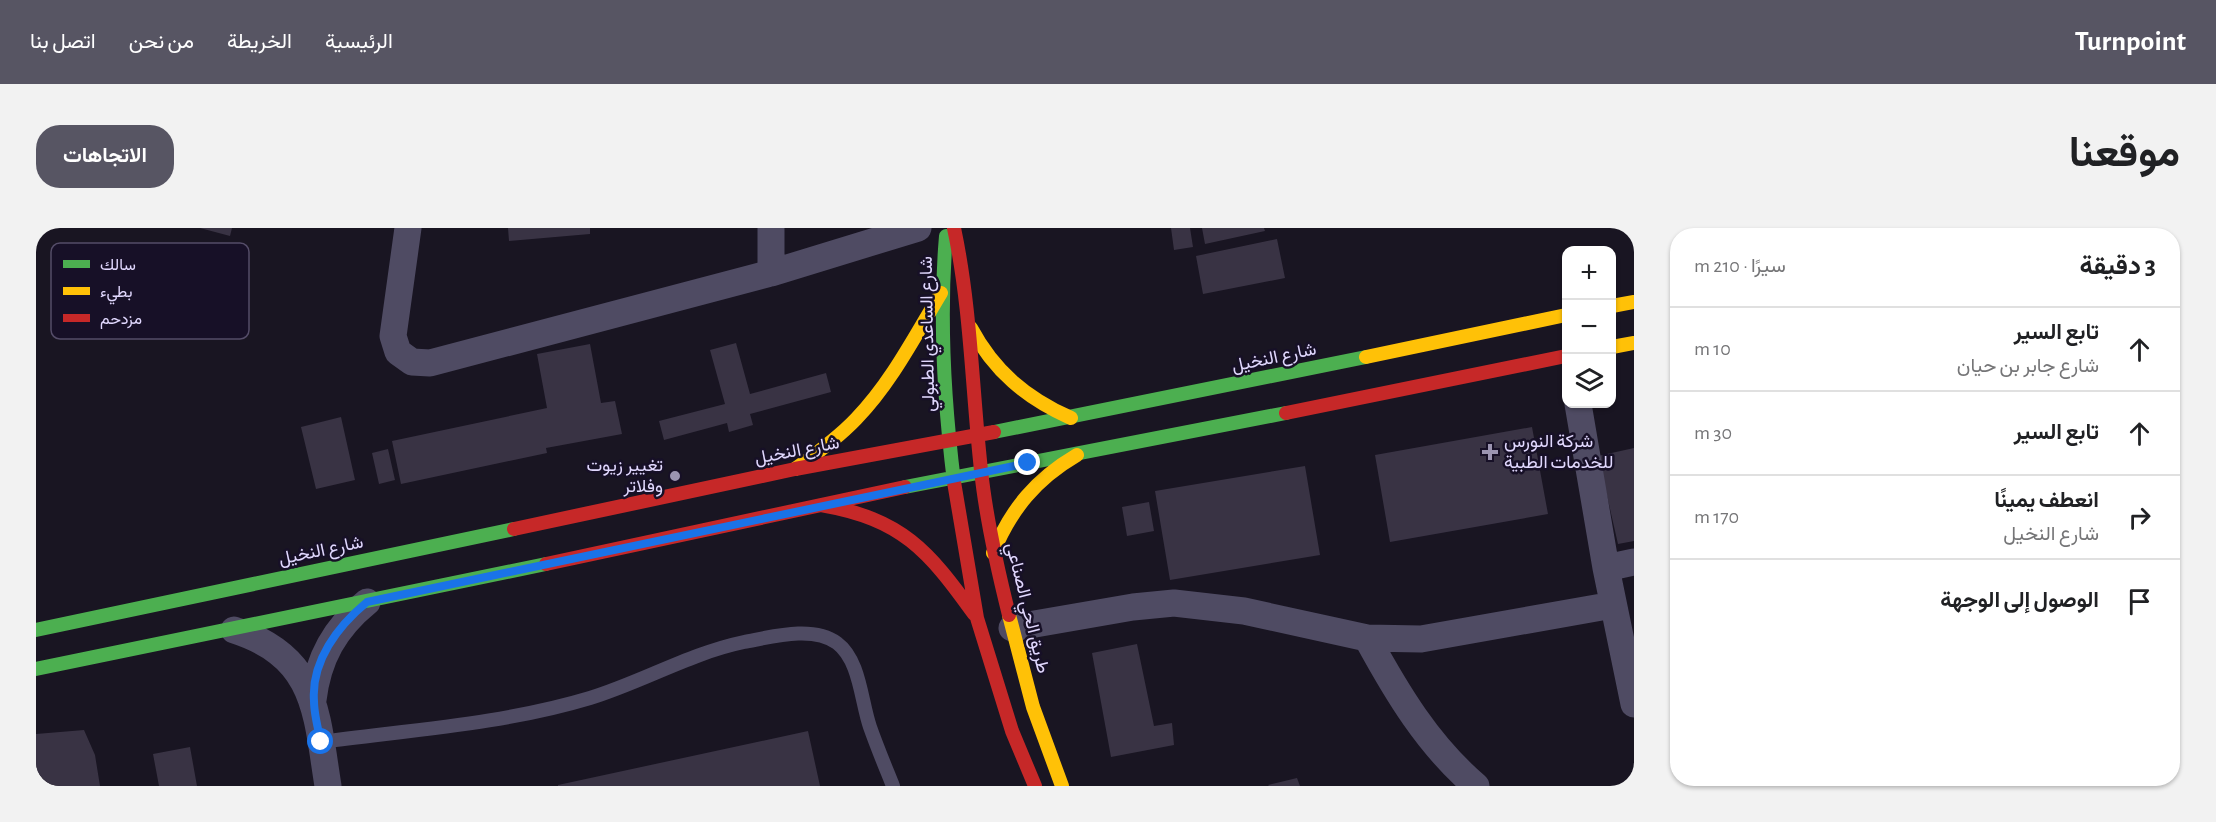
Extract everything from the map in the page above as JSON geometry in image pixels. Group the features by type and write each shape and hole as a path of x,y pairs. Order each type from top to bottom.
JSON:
{"main road":[{"name":"شارع الساعدي الطبولي","path":"948,228 943,247 940,293 949,440"},
{"name":"شارع الساعدي الطبولي","path":"954,228 962,256 977,435"},
{"path":"795,470 832,442 864,411 892,375 940,293"},
{"path":"1616,305 1634,302"},
{"name":"شارع النخيل","path":"36,630 795,470 1071,418 1562,316"},
{"path":"968,322 992,364 1009,381 1049,409 1071,418"},
{"path":"1616,346 1634,343"},
{"path":"36,669 234,630 953,477 1077,455 1562,357"},
{"name":"طريق الحي الصناعي","path":"977,435 993,552 1033,707 1062,786"},
{"path":"949,440 977,618 1012,731 1035,786"},
{"path":"993,552 1011,512 1024,494 1040,479 1077,455"},
{"path":"821,506 856,510 902,530 927,552 977,618"}],"street":[{"path":"408,228 393,336 398,352 412,362 430,363 771,273 918,228"},
{"path":"771,228 771,273"},
{"path":"1579,408 1606,568 1634,704"},
{"path":"1606,568 1634,562"},
{"path":"314,700 320,663 328,646 338,629 367,602"},
{"path":"1012,628 1133,607 1174,603 1244,611 1367,638 1421,639 1613,605"},
{"path":"234,630 254,636 287,659 307,685 314,700 328,786"},
{"path":"1367,638 1401,699 1431,740 1476,786"}],"lane":[{"path":"321,742 466,722 564,705 740,643 784,635 812,635 825,637 844,650 852,665 870,727 893,786"}],"building":[{"path":"200,228 232,228 230,236"},
{"path":"508,228 590,228 590,234 509,241"},
{"path":"1171,228 1190,228 1193,247 1174,250"},
{"path":"1202,228 1264,228 1265,231 1205,244"},
{"path":"1277,239 1285,278 1203,294 1196,256"},
{"path":"736,343 750,394 826,373 831,392 750,414 753,425 729,432 727,423 664,440 659,421 725,404 710,350"},
{"path":"590,344 601,403 615,401 622,434 546,448 547,453 401,484 392,441 547,408 537,354"},
{"path":"341,417 355,480 316,489 301,427"},
{"path":"1532,427 1548,514 1390,542 1375,455"},
{"path":"1634,448 1634,541 1618,544 1598,456"},
{"path":"388,449 395,480 379,484 372,453"},
{"path":"1305,466 1320,555 1170,580 1155,491"},
{"path":"1149,502 1154,531 1127,536 1122,507"},
{"path":"1137,644 1154,726 1172,723 1174,745 1111,757 1092,653"},
{"path":"84,730 95,755 100,786 36,786 36,734"},
{"path":"808,731 820,786 558,786 558,785"},
{"path":"190,747 197,786 159,786 153,754"},
{"path":"1297,778 1300,786 1268,785"}],"traffic: fast":[{"path":"946,236 943,298 944,359 954,482"},
{"path":"994,432 1366,357"},
{"path":"905,487 1286,413"},
{"path":"36,630 514,529"},
{"path":"36,669 546,564"}],"traffic: slow":[{"path":"795,469 842,433 869,405 902,359 941,293"},
{"path":"1616,305 1634,302"},
{"path":"1366,357 1562,316"},
{"path":"971,328 990,357 1013,382 1040,402 1071,418"},
{"path":"1616,346 1634,343"},
{"path":"993,553 1008,522 1026,496 1049,474 1077,455"},
{"path":"1009,615 1033,707 1062,786"}],"traffic: jam":[{"path":"954,228 968,318 983,488 992,543 1009,615"},
{"path":"1286,413 1562,357"},
{"path":"514,529 795,469 994,432"},
{"path":"954,482 977,618 1012,731 1035,786"},
{"path":"546,564 905,487"},
{"path":"821,505 873,519 911,541 942,572 974,614"}],"place":[{"name":"شركة النورس للخدمات الطبية","path":"1490,452"},
{"name":"تغيير زيوت وفلاتر","path":"675,476"}],"route":[{"path":"321,742 314,700 315,681 320,663 338,629 367,602 1028,463"}]}
